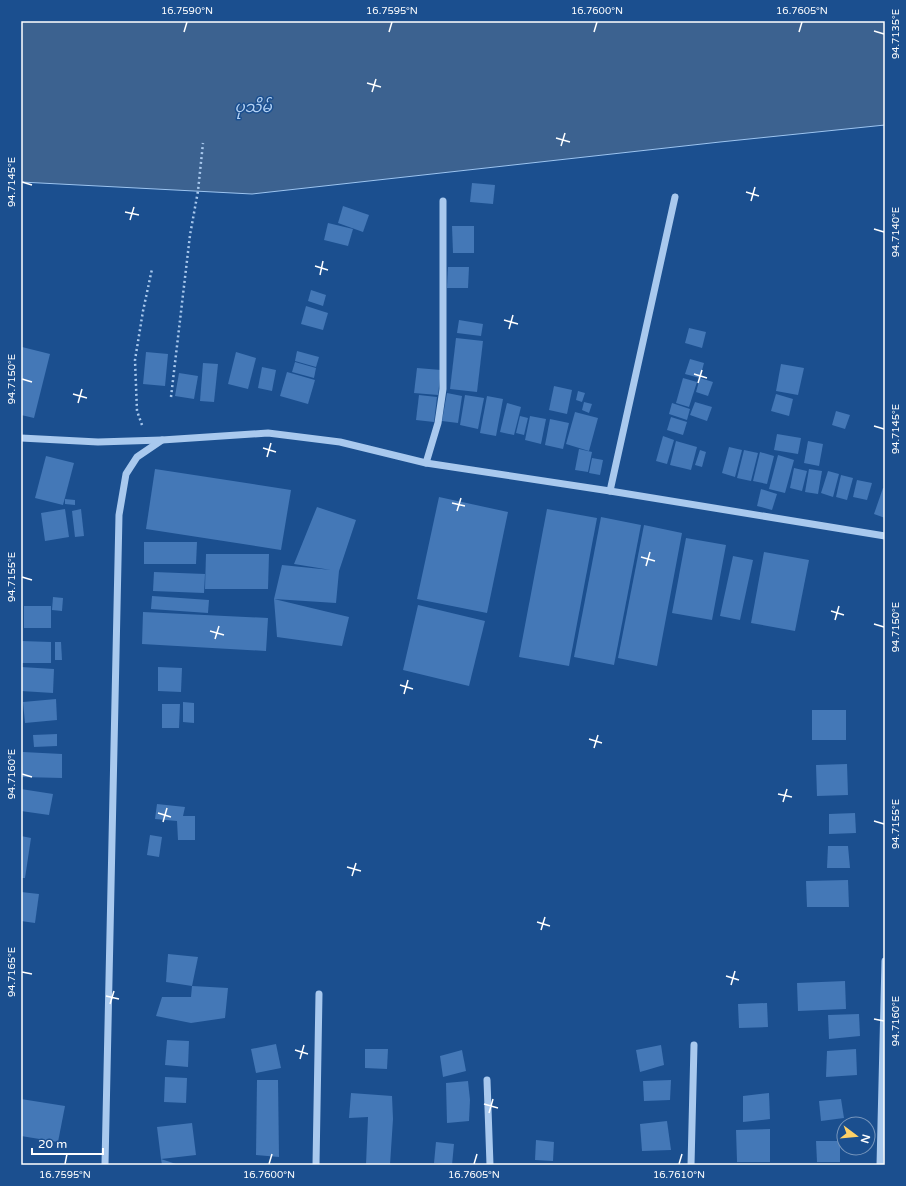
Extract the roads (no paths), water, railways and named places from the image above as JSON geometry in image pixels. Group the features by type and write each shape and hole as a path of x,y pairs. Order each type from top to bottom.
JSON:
{"street":[{"path":"610,491 675,197"},
{"path":"426,463 438,423 442,389 443,201"},
{"path":"21,438 98,442 162,440 268,433 340,442 426,463 610,491 885,536"},
{"path":"106,1165 119,515 126,474 137,457 162,440"},
{"path":"880,1165 885,961"},
{"path":"316,1165 319,994"},
{"path":"691,1165 694,1045"},
{"path":"487,1080 490,1165"}],"water":[{"name":"ပုသိမ်","path":"21,21 885,21 885,125 252,194 21,182"}]}
